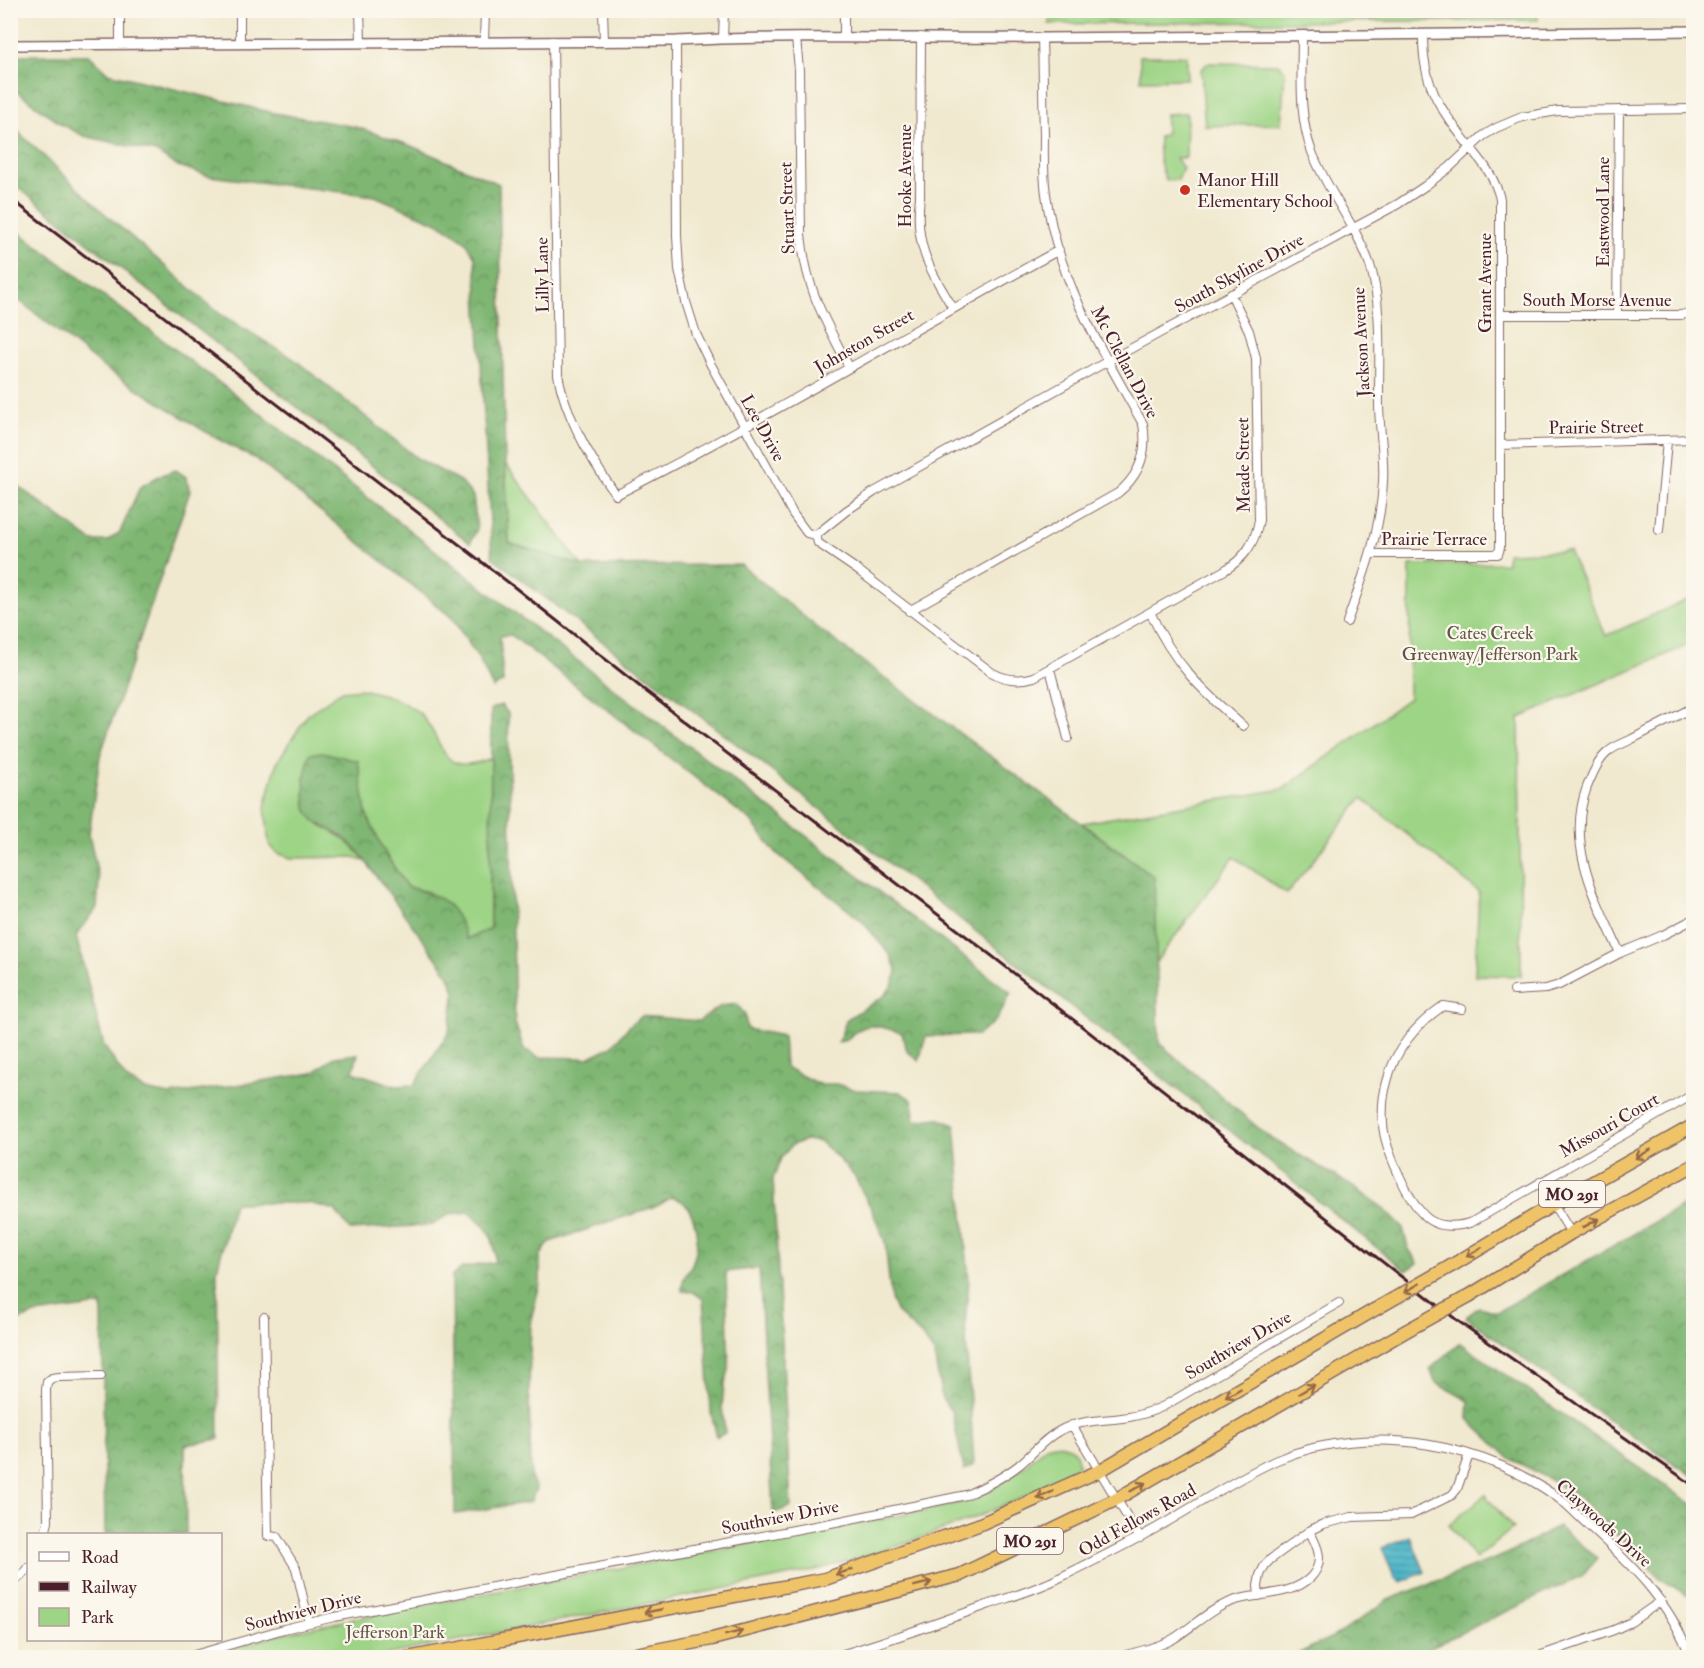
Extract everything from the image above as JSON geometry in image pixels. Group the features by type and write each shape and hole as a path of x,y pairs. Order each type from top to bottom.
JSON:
{"highway":[{"name":"MO 291","path":"407,1658 825,1579 978,1526 1099,1471 1554,1204 1694,1125"},
{"name":"MO 291","path":"615,1658 712,1639 960,1575 1115,1500 1469,1296 1571,1233 1694,1165"}],"street":[{"path":"120,10 120,44"},
{"path":"240,10 240,43"},
{"path":"360,10 361,42"},
{"path":"484,41 485,10"},
{"path":"603,10 604,41"},
{"path":"723,39 724,10"},
{"path":"844,10 844,38"},
{"path":"10,45 1694,31"},
{"name":"Grant Avenue","path":"1423,34 1425,68 1436,99 1443,113 1493,178 1500,200 1500,548 1498,554"},
{"name":"Jackson Avenue","path":"1302,35 1303,111 1307,138 1317,164 1364,250 1371,267 1377,301 1379,424 1384,480 1380,515 1371,554 1347,622"},
{"name":"Hooke Avenue","path":"921,37 918,215 920,237 930,270 953,308"},
{"name":"Stuart Street","path":"796,38 799,70 803,257 817,302 849,367"},
{"name":"Mc Clellan Drive","path":"909,611 1118,493 1134,477 1145,447 1143,424 1082,314 1059,250 1046,195 1043,171 1042,38"},
{"name":"Lilly Lane","path":"554,41 558,375 567,408 595,462 616,495"},
{"name":"Lee Drive","path":"676,41 677,236 679,269 686,302 696,334 711,365 793,514 807,533 816,534 818,543 859,571 991,672 1001,678 1023,680 1050,669"},
{"name":"South Skyline Drive","path":"816,534 874,492 1108,361 1398,204 1450,167 1483,136 1496,128 1536,113 1694,109"},
{"name":"Eastwood Lane","path":"1617,315 1619,110"},
{"name":"Johnston Street","path":"616,495 685,460 1059,250"},
{"name":"Meade Street","path":"1050,669 1236,563 1249,549 1257,532 1259,520 1256,358 1249,330 1231,294"},
{"name":"South Morse Avenue","path":"1500,315 1682,315 1694,312"},
{"name":"Prairie Street","path":"1500,444 1694,439"},
{"path":"1659,530 1667,441"},
{"name":"Prairie Terrace","path":"1371,554 1498,554"},
{"path":"1150,612 1170,650 1185,670 1208,696 1243,726"},
{"path":"1050,669 1068,738"},
{"path":"1620,953 1587,880 1580,828 1585,795 1599,764 1609,751 1694,707"},
{"path":"1514,991 1546,989 1559,985 1620,953 1694,919"},
{"name":"Missouri Court","path":"1462,1009 1443,1006 1407,1039 1390,1071 1384,1100 1383,1124 1396,1170 1411,1196 1429,1220 1448,1226 1472,1222 1694,1094"},
{"path":"1540,1182 1571,1233"},
{"name":"Southview Drive","path":"184,1658 346,1614 836,1522 966,1495 1015,1468 1050,1436 1072,1425 1088,1421 1128,1418 1164,1406 1339,1304"},
{"path":"264,1317 268,1536 277,1537 296,1568 309,1623"},
{"path":"45,1533 48,1522 47,1382 59,1377 101,1376"},
{"path":"1072,1425 1115,1500 1140,1538"},
{"name":"Claywoods Drive","path":"1353,1442 1379,1440 1446,1448 1508,1470 1538,1486 1565,1504 1639,1573 1676,1625 1691,1658"},
{"name":"Odd Fellows Road","path":"830,1658 903,1636 1053,1581 1140,1538 1277,1460 1310,1449 1353,1442"},
{"path":"1259,1596 1260,1575 1265,1565 1271,1558 1309,1531 1323,1524 1352,1517 1411,1515 1452,1495 1457,1489 1469,1455"},
{"path":"1116,1658 1160,1645 1222,1606 1238,1600 1278,1593 1306,1581 1317,1568 1319,1552 1309,1531"},
{"path":"10,1584 27,1570"},
{"path":"1533,1658 1614,1630 1631,1622 1661,1601"}],"green space":[{"path":"1538,10 1538,20 1049,24 1050,11"},
{"path":"11,55 89,55 108,73 274,113 356,127 409,145 499,184 509,543 582,566 741,565 819,629 1154,877 1159,1043 1269,1137 1347,1183 1382,1207 1403,1228 1408,1248 1418,1263 1406,1271 756,759 492,557 475,257 465,241 442,225 375,196 209,176 175,165 156,152 84,136 61,124 11,87"},
{"path":"1140,56 1187,56 1187,79 1141,80"},
{"path":"1208,63 1278,64 1285,71 1281,124 1205,126 1201,70"},
{"path":"1187,113 1186,158 1176,158 1183,168 1178,180 1166,180 1160,158 1159,136 1166,132 1166,114"},
{"path":"11,125 103,212 220,314 294,359 417,458 460,481 473,496 477,529 470,543 11,182"},
{"path":"11,226 261,414 497,599 1011,993 997,1019 978,1035 926,1036 919,1061 907,1051 902,1033 887,1028 866,1027 853,1033 847,1040 838,1042 847,1019 884,996 892,986 897,972 891,956 862,921 775,852 751,821 511,635 500,636 503,682 493,688 478,657 451,617 256,459 214,437 104,368 11,294"},
{"path":"505,463 582,566 509,543"},
{"path":"176,470 186,477 190,491 100,756 89,834 99,880 97,908 76,936 104,1046 126,1079 145,1090 170,1095 313,1073 334,1057 358,1054 353,1072 396,1086 414,1085 449,1032 455,991 448,974 358,851 343,837 314,821 306,809 304,779 310,754 322,752 358,761 366,813 386,855 407,887 431,894 449,906 459,920 467,939 490,929 491,709 501,705 508,713 515,1023 524,1049 538,1057 588,1058 612,1046 629,1026 642,1016 699,1021 721,1006 736,1004 745,1014 747,1029 783,1036 785,1067 818,1084 836,1084 856,1090 900,1092 912,1100 915,1121 938,1118 955,1125 969,1281 965,1323 974,1465 964,1470 952,1412 942,1399 934,1353 922,1336 897,1313 891,1299 885,1242 872,1210 854,1176 835,1155 820,1142 806,1140 792,1145 781,1158 773,1179 791,1507 773,1513 759,1268 726,1272 729,1370 724,1386 722,1406 725,1433 717,1437 711,1413 703,1299 693,1292 682,1291 683,1280 695,1257 697,1241 693,1217 681,1201 672,1197 659,1205 550,1242 540,1256 540,1284 531,1319 529,1390 531,1478 536,1489 530,1502 455,1514 452,1276 462,1268 495,1262 494,1246 486,1228 469,1212 449,1214 432,1225 350,1230 335,1210 309,1203 234,1203 217,1270 219,1439 185,1445 186,1533 105,1533 102,1305 35,1314 11,1324 11,481 92,541 107,541 120,532 140,487 159,476"},
{"name":"Cates Creek Greenway/Jefferson Park","path":"1569,551 1606,636 1693,597 1693,643 1519,718 1521,976 1475,975 1479,892 1362,798 1287,894 1234,857 1156,962 1154,877 1082,823 1283,789 1409,698 1410,565 1507,563 1507,553"},
{"path":"360,689 394,698 420,713 453,762 474,763 491,758 490,929 466,939 459,921 428,892 407,887 386,855 366,813 358,761 345,759 314,821 342,838 365,861 354,857 291,858 277,853 269,844 265,807 277,762 308,714 342,691"},
{"path":"1693,1200 1693,1476 1613,1423 1466,1317 1479,1307 1497,1312"},
{"path":"1460,1343 1693,1505 1693,1599 1661,1579 1580,1498 1510,1459 1468,1419 1469,1401 1435,1382 1430,1369"},
{"name":"Jefferson Park","path":"1054,1444 1072,1448 1078,1460 1078,1466 1073,1472 1063,1478 964,1522 895,1547 820,1569 374,1657 201,1658 285,1633 392,1611 959,1503 995,1487 1026,1465 1046,1446"},
{"path":"1485,1495 1513,1528 1476,1559 1449,1525"},
{"path":"1558,1527 1598,1558 1582,1576 1433,1646 1420,1657 1292,1657 1342,1632 1388,1600 1507,1554"}],"water":[{"path":"1410,1536 1425,1572 1401,1582 1395,1578 1382,1548"}],"railway":[{"path":"10,198 643,689 992,956 1458,1321 1694,1486"}],"place":[{"name":"Manor Hill Elementary School","path":"1185,190"}]}
